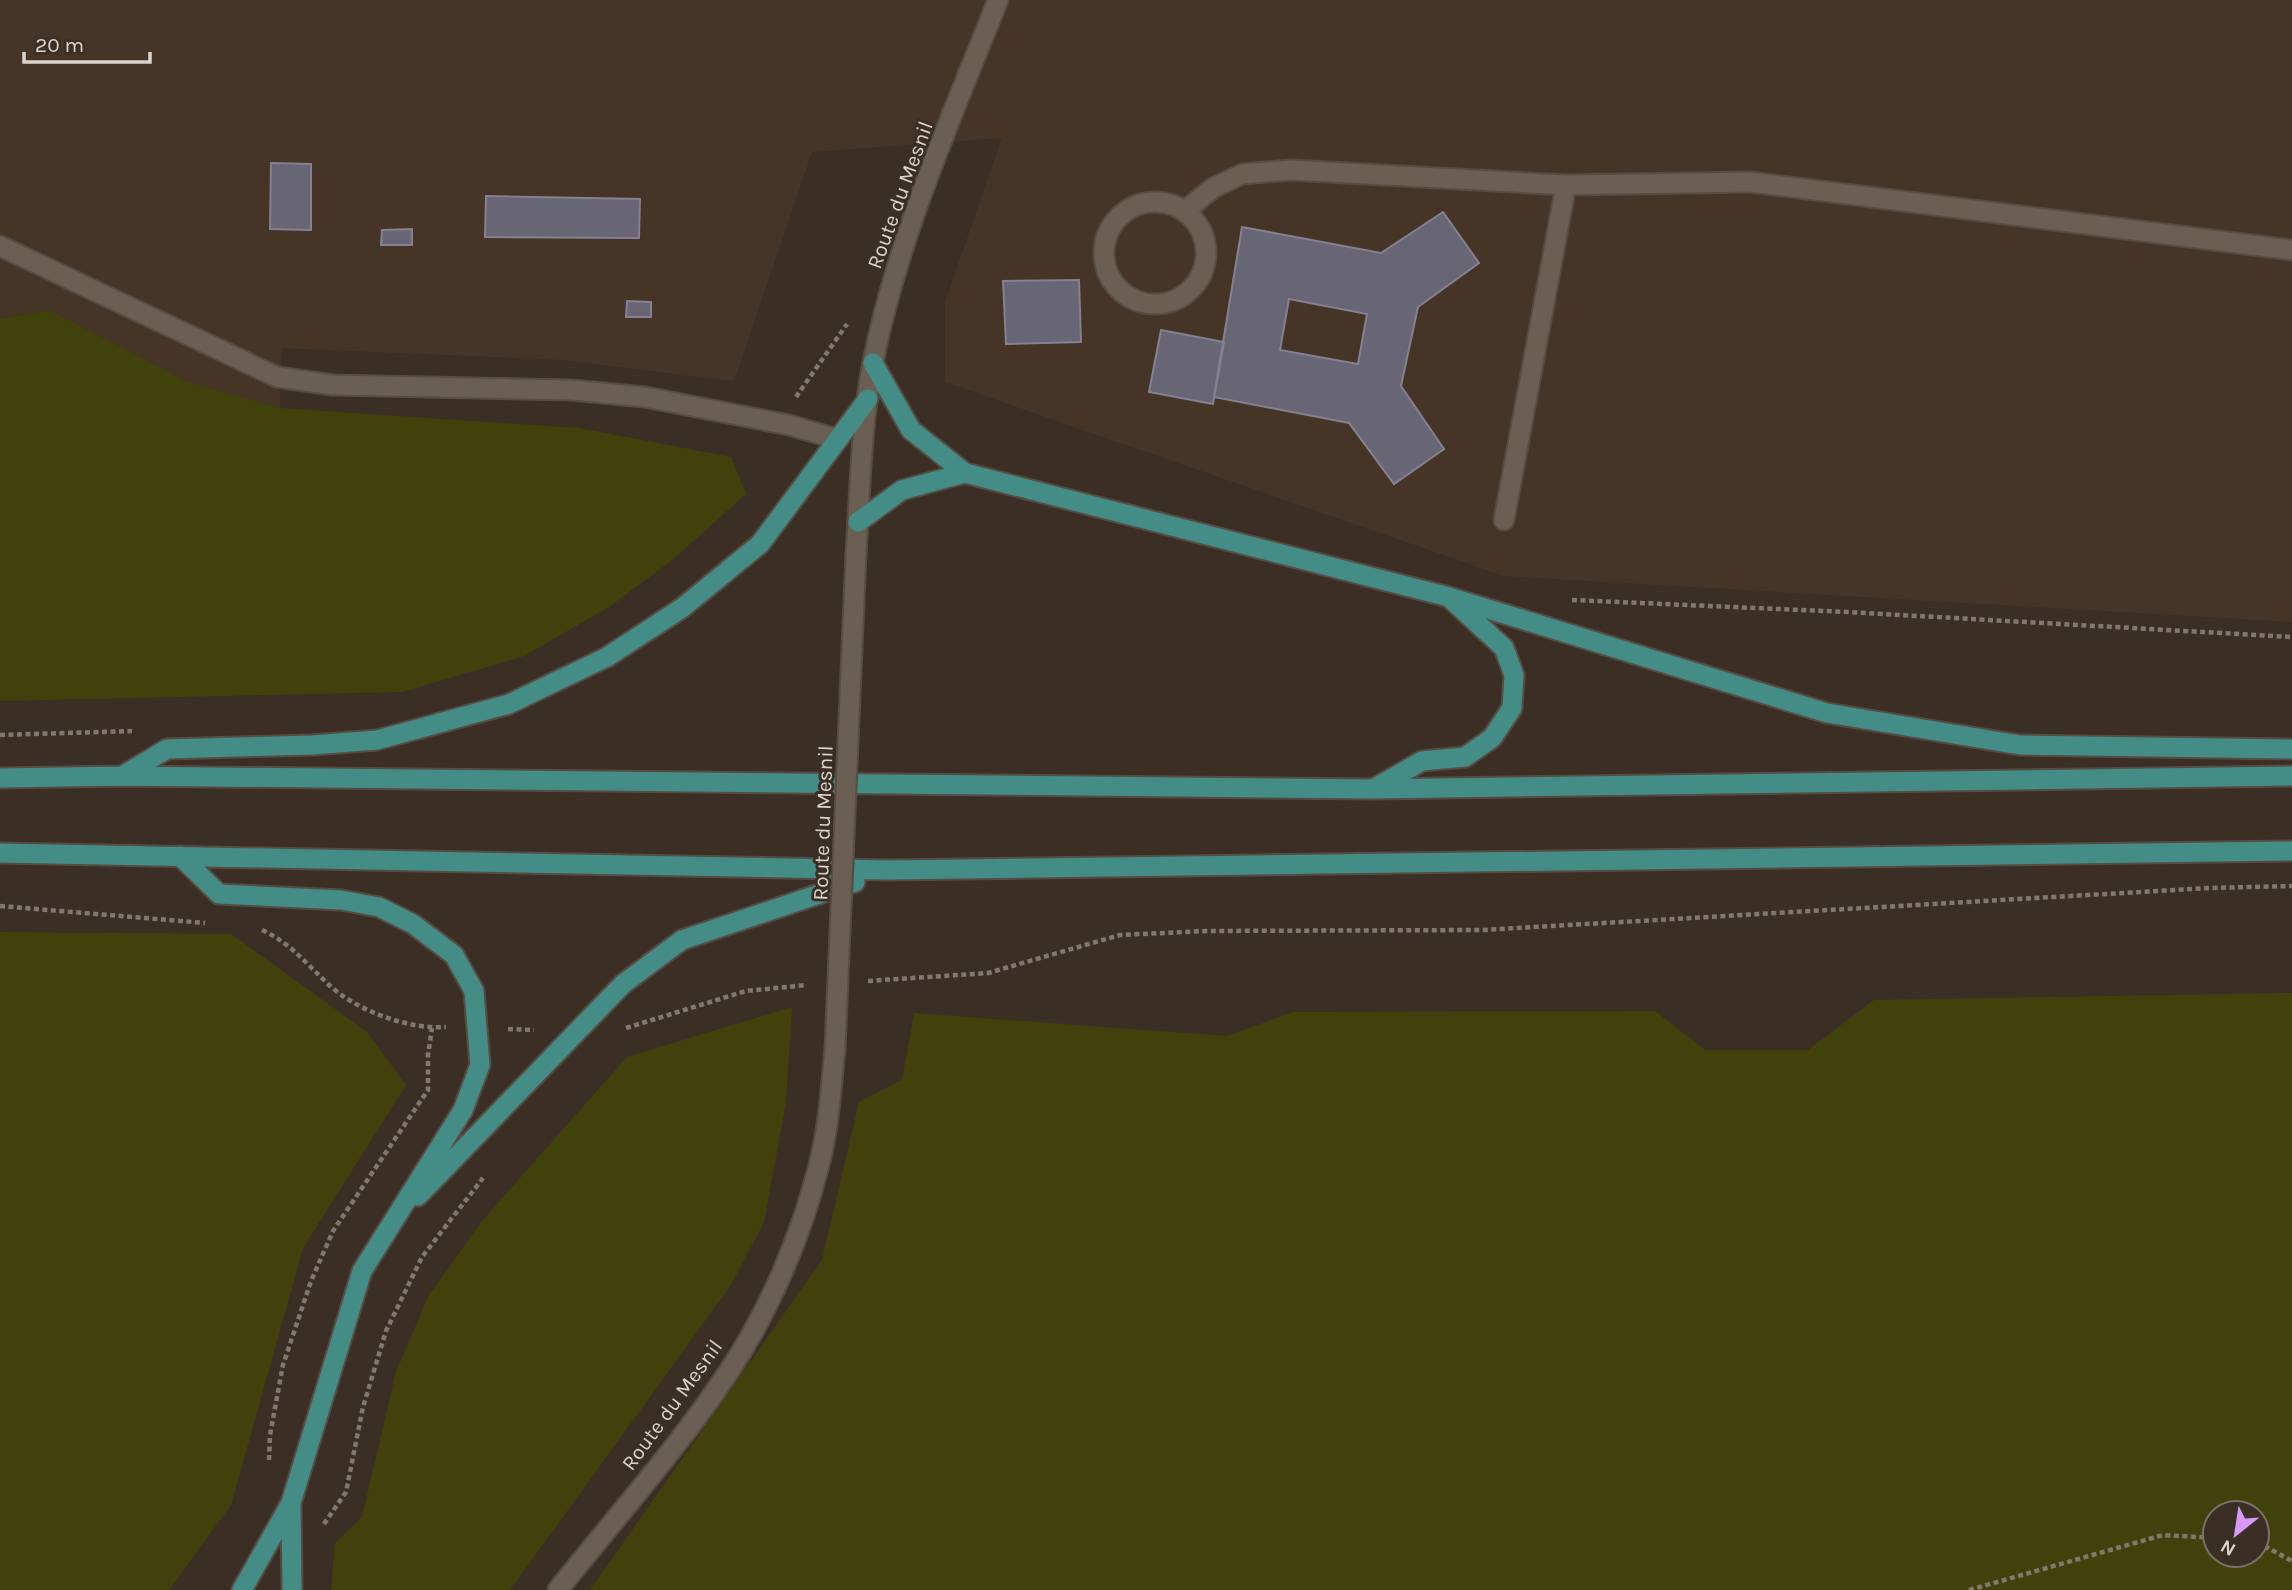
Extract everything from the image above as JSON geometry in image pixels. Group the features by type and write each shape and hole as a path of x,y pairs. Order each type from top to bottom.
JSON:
{"main road":[{"path":"873,363 911,430 965,473 1449,597 1827,713 2020,745 2292,749"},
{"path":"123,776 167,749 312,745 377,740 522,698 607,657 692,600 760,544 867,399"},
{"path":"858,522 902,490 965,473"},
{"path":"1373,789 1422,761 1465,757 1492,738 1512,708 1514,675 1504,648 1449,597"},
{"path":"0,778 123,776 1373,789 2292,776"},
{"path":"0,853 889,870 2292,851"},
{"path":"180,856 219,894 341,900 379,907 413,924 454,955 474,991 480,1065 463,1110 362,1271 291,1503 242,1590"},
{"path":"393,1222 623,984 682,940 889,870"},
{"path":"291,1503 292,1590"}],"street":[{"name":"Route du Mesnil","path":"558,1590 728,1373 766,1307 805,1213 820,1163 835,1049 856,554 867,399 873,363 903,241 998,0"},
{"path":"1185,211 1213,188 1242,174 1291,170 1566,185 1750,182 2292,250"},
{"path":"1504,520 1566,185"},
{"path":"1151,202 1168,203 1185,211 1204,236 1207,253 1205,269 1196,284 1185,295 1170,303 1138,302 1123,294 1112,282 1105,266 1104,248 1109,231 1119,216 1133,206 1151,202"},
{"path":"0,246 277,377 333,385 571,390 645,397 789,425 837,439"}],"path":[{"path":"0,735 137,731"},
{"path":"855,982 988,973 1120,935 1231,931 1483,930 2195,888 2292,886"},
{"path":"0,905 207,923"},
{"path":"256,927 279,938 300,953 329,985 361,1006 432,1028 454,1026"},
{"path":"625,1028 746,991 816,985"},
{"path":"292,1562 335,1511 346,1492 363,1407 386,1331 416,1270 486,1174"},
{"path":"1969,1590 2163,1535 2201,1537"},
{"path":"2271,1550 2292,1561"}],"shaded area":[{"path":"0,0 2292,0 2292,622 1504,576 945,382 945,302 1002,138 812,152 734,381 563,360 281,348 280,408 188,382 49,310 0,319"},
{"path":"49,310 188,382 280,408 579,428 731,457 746,494 671,561 609,607 524,656 402,692 0,701 0,319"},
{"path":"0,932 231,934 367,1032 406,1085 303,1248 231,1505 169,1590 0,1590"},
{"path":"2292,993 2292,1590 590,1590 822,1260 859,1102 902,1080 914,1013 1227,1036 1293,1012 1655,1011 1705,1050 1808,1050 1874,1000"},
{"path":"792,1007 786,1102 764,1222 731,1285 510,1590 331,1590 335,1543 362,1517 396,1372 428,1297 482,1221 627,1057"}],"building":[{"path":"271,163 311,164 311,230 270,229"},
{"path":"486,196 640,199 639,238 485,237"},
{"path":"1443,212 1479,263 1418,307 1401,386 1444,449 1394,484 1349,423 1214,397 1242,227 1381,253","holes":["1289,299 1367,314 1358,364 1280,350"]},
{"path":"412,229 412,245 381,245 382,230"},
{"path":"1079,280 1081,342 1006,344 1003,281"},
{"path":"627,301 651,302 651,317 626,317"},
{"path":"1161,330 1224,342 1213,404 1149,392"}]}
